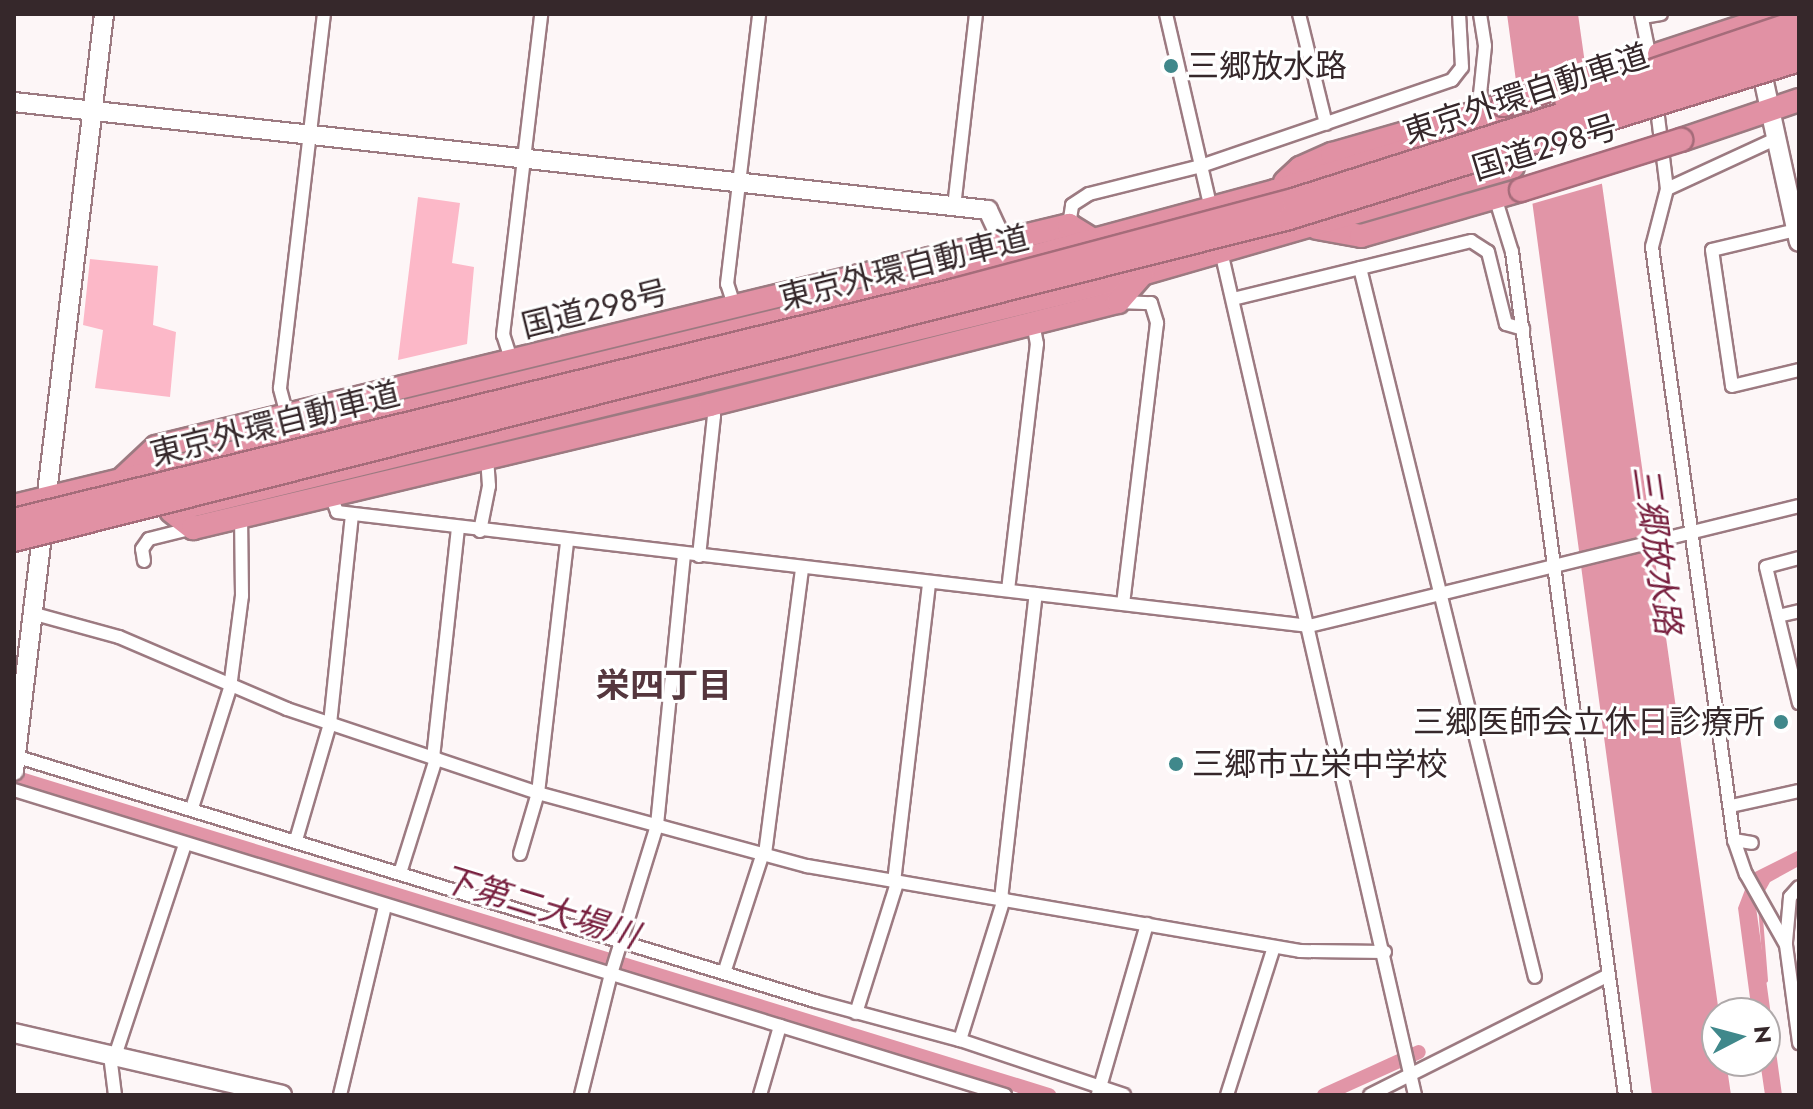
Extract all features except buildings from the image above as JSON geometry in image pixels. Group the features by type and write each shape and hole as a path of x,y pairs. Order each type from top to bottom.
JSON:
{"highway":[{"name":"国道298号","path":"1491,115 1748,19 1781,14"},
{"name":"国道298号","path":"14,506 1095,241 1275,191 1300,168 1332,154 1491,115 1799,21"},
{"name":"東京外環自動車道","path":"14,520 955,290 1278,204 1799,39"},
{"name":"東京外環自動車道","path":"14,540 1289,218 1799,60"},
{"name":"国道298号","path":"14,549 1142,274 1513,167 1799,74"},
{"name":"国道298号","path":"1307,227 1361,236 1521,190 1799,100"},
{"name":"国道298号","path":"119,481 156,447 1069,225"},
{"path":"1069,225 1095,241"},
{"path":"171,511 193,528 710,405 1118,302 1142,274"}],"street":[{"path":"104,14 35,614 18,720 16,764 192,808 856,1013 960,1040 1098,1092 1124,1095"},
{"path":"287,415 280,388 324,14"},
{"path":"512,362 503,335 541,14"},
{"path":"735,308 727,284 759,14"},
{"path":"954,207 976,14"},
{"path":"1166,14 1407,1042 1415,1095"},
{"path":"1299,14 1326,124"},
{"path":"1069,225 1078,198 1201,166 1452,80 1462,67 1459,14"},
{"path":"1480,14 1485,46 1480,94 1491,115"},
{"path":"1661,14 1642,15 1667,189 1652,247 1685,534 1731,806 1734,840 1746,874 1786,945"},
{"path":"1748,19 1772,110 1775,139 1798,236 1712,250 1732,386 1799,370"},
{"path":"14,102 988,210 1003,242"},
{"path":"1667,189 1775,139"},
{"path":"1490,173 1509,236 1523,329 1625,1095"},
{"path":"1233,299 1471,241 1488,252 1506,324 1523,329"},
{"path":"1360,268 1535,977"},
{"path":"1118,302 1151,303 1157,323 1123,604"},
{"path":"1008,590 1037,344 1033,323"},
{"path":"699,556 714,416 710,405"},
{"path":"480,531 489,486 487,458"},
{"path":"331,496 337,512 352,514 1309,626 1799,506"},
{"path":"296,840 330,724 352,514"},
{"path":"192,808 230,688 243,582 241,518"},
{"path":"144,561 142,549 149,539 193,528"},
{"path":"400,873 435,758 458,528"},
{"path":"520,854 538,793 567,541"},
{"path":"581,1095 611,974 657,825 684,554"},
{"path":"1799,558 1766,567 1799,703"},
{"path":"724,973 764,854 802,568"},
{"path":"856,1013 896,882 929,582"},
{"path":"960,1040 1003,899 1036,594"},
{"path":"1778,616 1799,611"},
{"path":"35,614 119,637 230,688 538,793 764,854 896,882 1274,947 1385,952"},
{"path":"14,790 986,1092 1005,1095"},
{"path":"1731,806 1799,791"},
{"path":"1734,840 1752,843"},
{"path":"115,1095 113,1055 185,844"},
{"path":"1799,887 1790,897 1786,945 1799,1043"},
{"path":"340,1095 385,906"},
{"path":"1098,1092 1147,924"},
{"path":"1227,1095 1274,947"},
{"path":"1370,1095 1609,975"},
{"path":"760,1095 780,1026"},
{"path":"14,1033 282,1095"}],"shaded area":[{"name":"三郷放水路","path":"1507,14 1578,14 1717,997 1701,997 1701,1077 1728,1077 1731,1095 1652,1095"},
{"path":"418,197 460,203 452,263 474,267 467,344 398,360"},
{"path":"90,259 158,266 153,325 176,332 170,397 95,388 103,330 83,325"},
{"path":"1799,850 1799,866 1770,882 1756,907 1768,997 1750,997 1738,908 1751,874"},
{"path":"1762,1077 1780,1077 1782,1095 1765,1095"}],"pier":[{"path":"1588,60 1604,183 1528,205 1512,85"}],"waterway":[{"name":"下第二大場川","path":"14,777 1049,1095"},
{"path":"1760,906 1766,981"},
{"name":"下第二大場川","path":"1324,1095 1419,1052"}],"place":[{"name":"三郷放水路","path":"1171,66"},
{"name":"三郷医師会立休日診療所","path":"1781,722"},
{"name":"三郷市立栄中学校","path":"1176,764"}],"district":[{"name":"栄四丁目","path":"664,686"}]}
